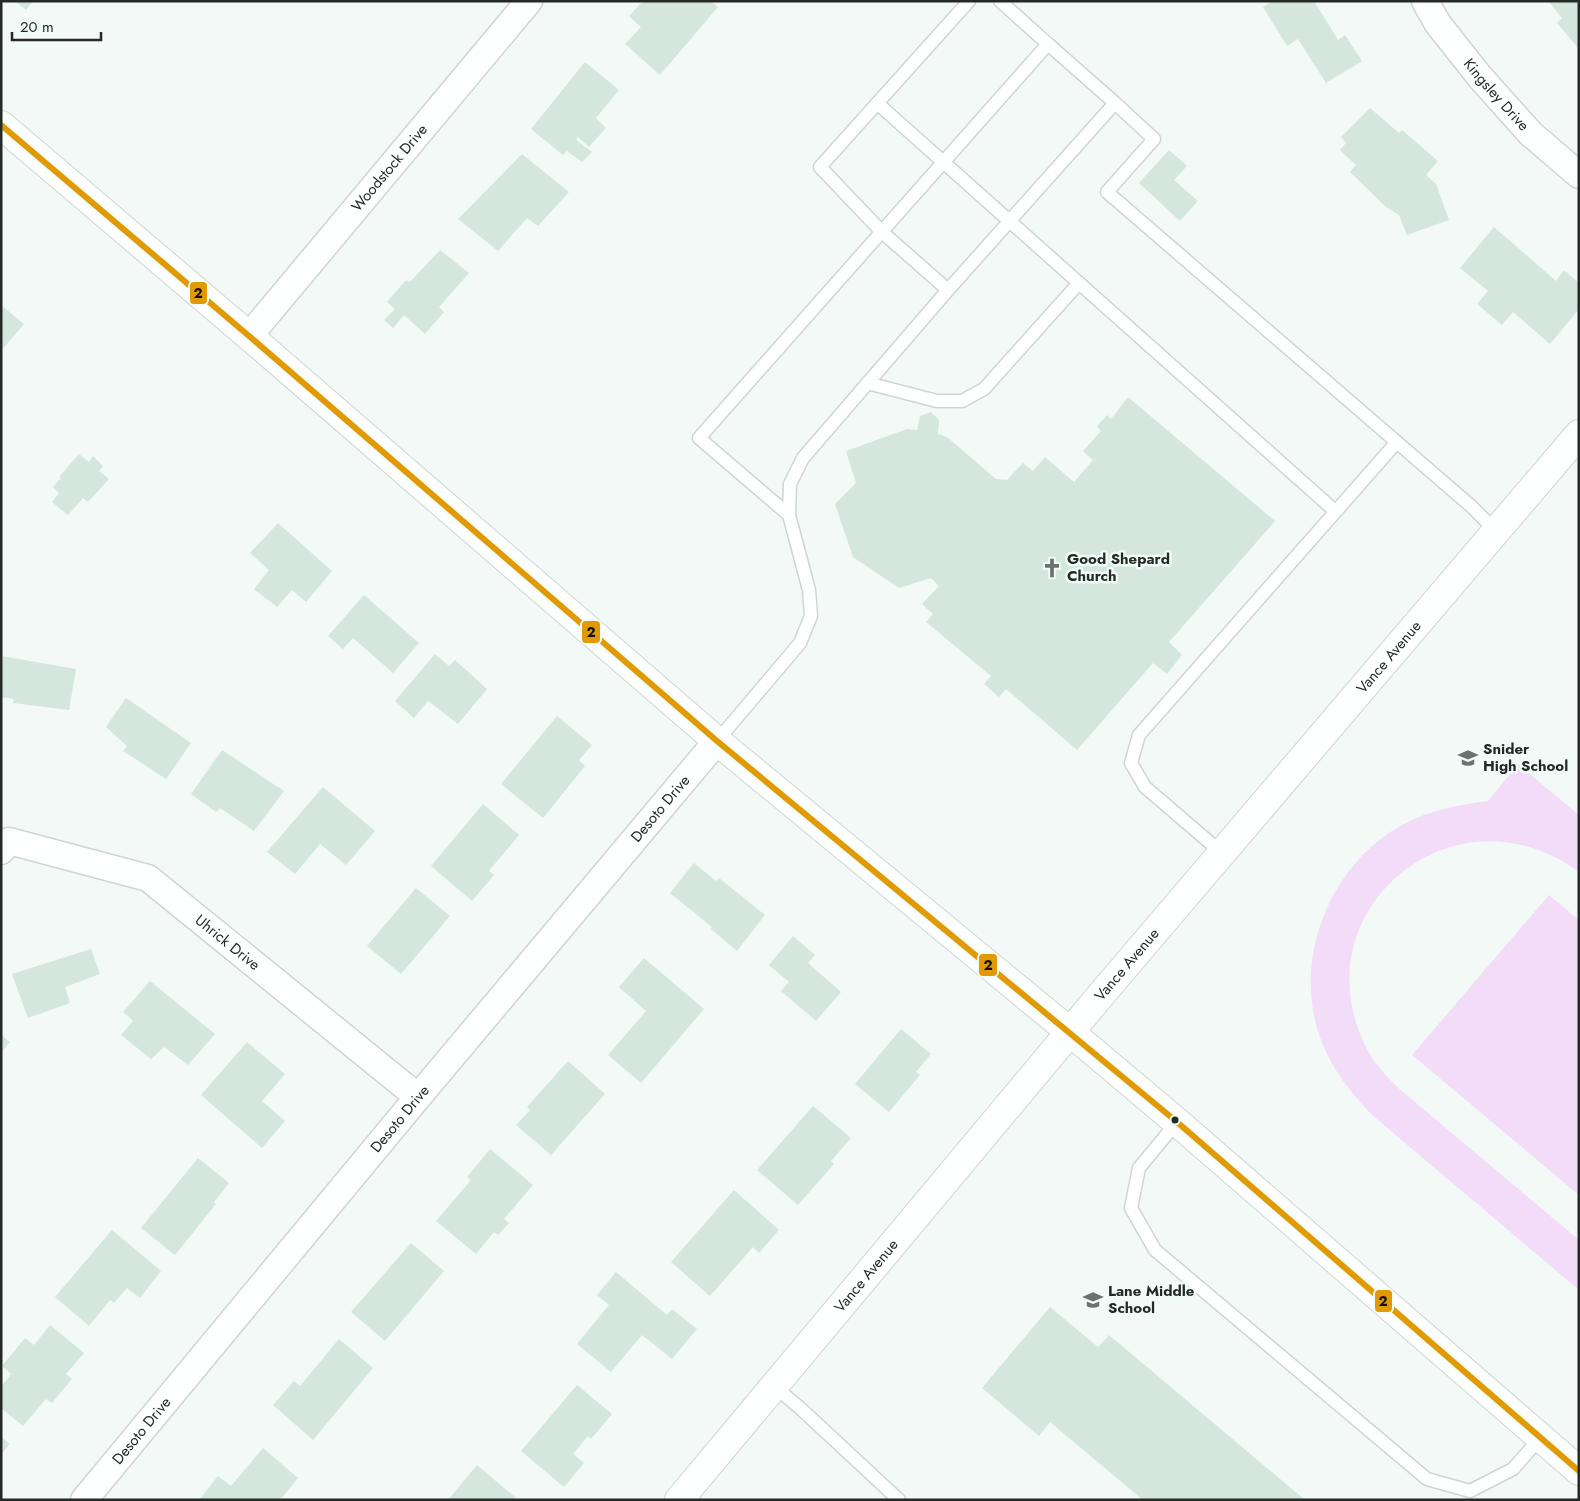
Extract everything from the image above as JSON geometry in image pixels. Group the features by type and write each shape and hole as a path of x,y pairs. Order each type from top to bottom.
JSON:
{"main road":[{"path":"1,125 717,741 1177,1122 1579,1471"},
{"name":"Vance Avenue","path":"679,1500 1070,1032 1579,434"}],"street":[{"name":"Woodstock Drive","path":"248,336 529,1"},
{"name":"Kingsley Drive","path":"1426,1 1438,24 1486,84 1531,134 1579,175"},
{"name":"Desoto Drive","path":"84,1500 418,1097 717,741"},
{"name":"Uhrick Drive","path":"5,846 148,878 418,1097"}],"lane":[{"path":"948,290 882,232 820,167 969,1"},
{"path":"1000,1 1154,139 1107,192 1472,507 1496,531"},
{"path":"789,515 699,438 1048,44"},
{"path":"877,103 1335,511"},
{"path":"717,741 800,643 811,616 809,590 789,515 790,484 803,458 948,290 1115,104"},
{"path":"867,383 936,401 962,402 984,389 1079,283"},
{"path":"1222,853 1145,787 1131,762 1139,736 1396,443"},
{"path":"1177,1122 1139,1168 1131,1208 1154,1250 1427,1479 1470,1491 1513,1469 1540,1438"},
{"path":"774,1386 899,1500"}],"shaded area":[{"path":"1518,764 1579,815 1579,872 1531,848 1483,841 1439,851 1400,874 1371,908 1353,949 1351,997 1366,1047 1376,1063 1396,1086 1579,1240 1579,1290 1372,1115 1349,1089 1325,1051 1313,1010 1311,978 1315,947 1324,917 1337,889 1356,863 1378,841 1414,819 1445,809 1488,801"},
{"path":"1549,895 1579,920 1579,1195 1412,1055"}],"building":[{"path":"15,1 33,1 26,10"},
{"path":"643,1 711,1 718,7 660,75 625,44 641,27 629,16"},
{"path":"1273,1 1314,1 1338,40 1345,35 1362,61 1326,83 1298,39 1287,46 1263,7"},
{"path":"1548,1 1579,1 1579,49 1557,23 1562,18"},
{"path":"585,62 619,90 596,118 606,128 589,147 578,137 576,140 592,152 582,162 567,151 563,155 531,129"},
{"path":"1370,108 1399,133 1402,130 1438,161 1426,175 1436,184 1449,220 1407,235 1399,215 1386,207 1350,172 1356,165 1340,150 1346,143 1341,137"},
{"path":"1169,150 1187,166 1174,180 1198,201 1180,221 1139,183"},
{"path":"522,154 569,192 538,226 527,218 498,251 458,219"},
{"path":"1494,227 1556,281 1564,270 1579,283 1579,309 1550,344 1513,312 1502,325 1477,304 1488,291 1460,268"},
{"path":"440,250 469,273 439,307 444,312 425,334 404,315 393,328 384,320 395,309 387,302 406,280 410,282"},
{"path":"1,305 24,324 1,351"},
{"name":"Good Shepard Church","path":"1128,397 1275,521 1169,642 1182,655 1167,674 1153,663 1077,750 1006,689 999,697 984,684 991,676 926,622 933,614 922,604 939,586 931,578 899,588 853,557 835,504 856,483 846,451 907,429 917,430 920,416 931,412 939,420 938,434 947,437 996,479 1007,480 1023,463 1033,471 1045,457 1074,482 1093,460 1083,451 1101,431 1097,426 1107,415 1111,419"},
{"path":"79,454 89,462 93,456 103,466 99,471 109,479 88,502 83,498 68,515 52,502 59,493 53,487"},
{"path":"278,523 332,571 306,602 292,590 277,607 254,589 269,570 250,553"},
{"path":"364,595 419,643 393,673 353,638 343,649 328,636"},
{"path":"435,654 449,666 455,660 487,689 458,724 428,701 414,718 395,701"},
{"path":"1,656 76,669 69,710 13,703 14,699 1,697"},
{"path":"126,698 191,743 166,779 123,751 127,746 106,727"},
{"path":"557,716 592,745 579,760 585,766 543,818 501,784"},
{"path":"222,750 284,791 254,831 220,808 216,812 191,794"},
{"path":"323,787 375,831 346,865 320,844 295,874 267,852"},
{"path":"483,804 519,835 489,871 494,875 472,901 431,866"},
{"path":"694,863 716,881 719,878 765,915 737,951 711,929 712,927 670,893"},
{"path":"416,888 450,916 401,974 367,946"},
{"path":"793,936 815,955 808,963 841,992 816,1021 781,991 789,982 769,965"},
{"path":"91,949 100,974 65,987 70,1003 28,1018 12,974"},
{"path":"644,958 704,1009 641,1083 608,1055 646,1011 619,987"},
{"path":"150,981 215,1034 188,1065 164,1047 151,1059 121,1035 133,1021 123,1012"},
{"path":"901,1029 931,1054 916,1072 920,1075 889,1112 855,1084"},
{"path":"1,1035 10,1042 1,1053"},
{"path":"247,1042 285,1074 262,1101 285,1121 262,1148 201,1095"},
{"path":"568,1061 605,1094 551,1155 516,1125 530,1110 527,1107"},
{"path":"813,1106 851,1138 831,1161 834,1164 798,1205 757,1170"},
{"path":"490,1149 533,1185 504,1219 509,1223 498,1235 494,1232 476,1254 436,1221 471,1180 467,1177"},
{"path":"198,1158 229,1183 214,1202 216,1204 175,1255 141,1228"},
{"path":"734,1190 779,1230 759,1253 753,1247 710,1296 671,1262"},
{"path":"112,1230 161,1271 140,1298 127,1288 114,1303 110,1300 89,1326 55,1297"},
{"path":"411,1243 444,1271 385,1341 351,1312"},
{"path":"616,1272 667,1315 672,1309 697,1329 672,1359 642,1335 611,1372 577,1344 609,1305 597,1295"},
{"name":"Lane Middle School","path":"1050,1307 1098,1347 1109,1335 1305,1500 1143,1500 1050,1422 1039,1436 982,1388"},
{"path":"50,1325 84,1353 66,1374 72,1379 52,1403 46,1399 23,1426 1,1408 1,1387 11,1374 2,1366 25,1338 34,1345"},
{"path":"339,1339 373,1368 313,1440 273,1405 294,1381 300,1386"},
{"path":"577,1385 612,1414 591,1439 588,1436 573,1454 584,1463 564,1487 521,1451"},
{"path":"1,1437 10,1444 1,1454"},
{"path":"263,1448 298,1478 280,1500 199,1500 218,1476 231,1486"},
{"path":"477,1465 516,1498 514,1500 448,1500"}],"transit line":[{"name":"2","path":"1,125 249,336 717,741 1177,1122 1579,1471"}],"place":[{"name":"Good Shepard Church","path":"1052,568"},
{"name":"Snider High School","path":"1468,758"},
{"name":"Lane Middle School","path":"1093,1300"}]}
